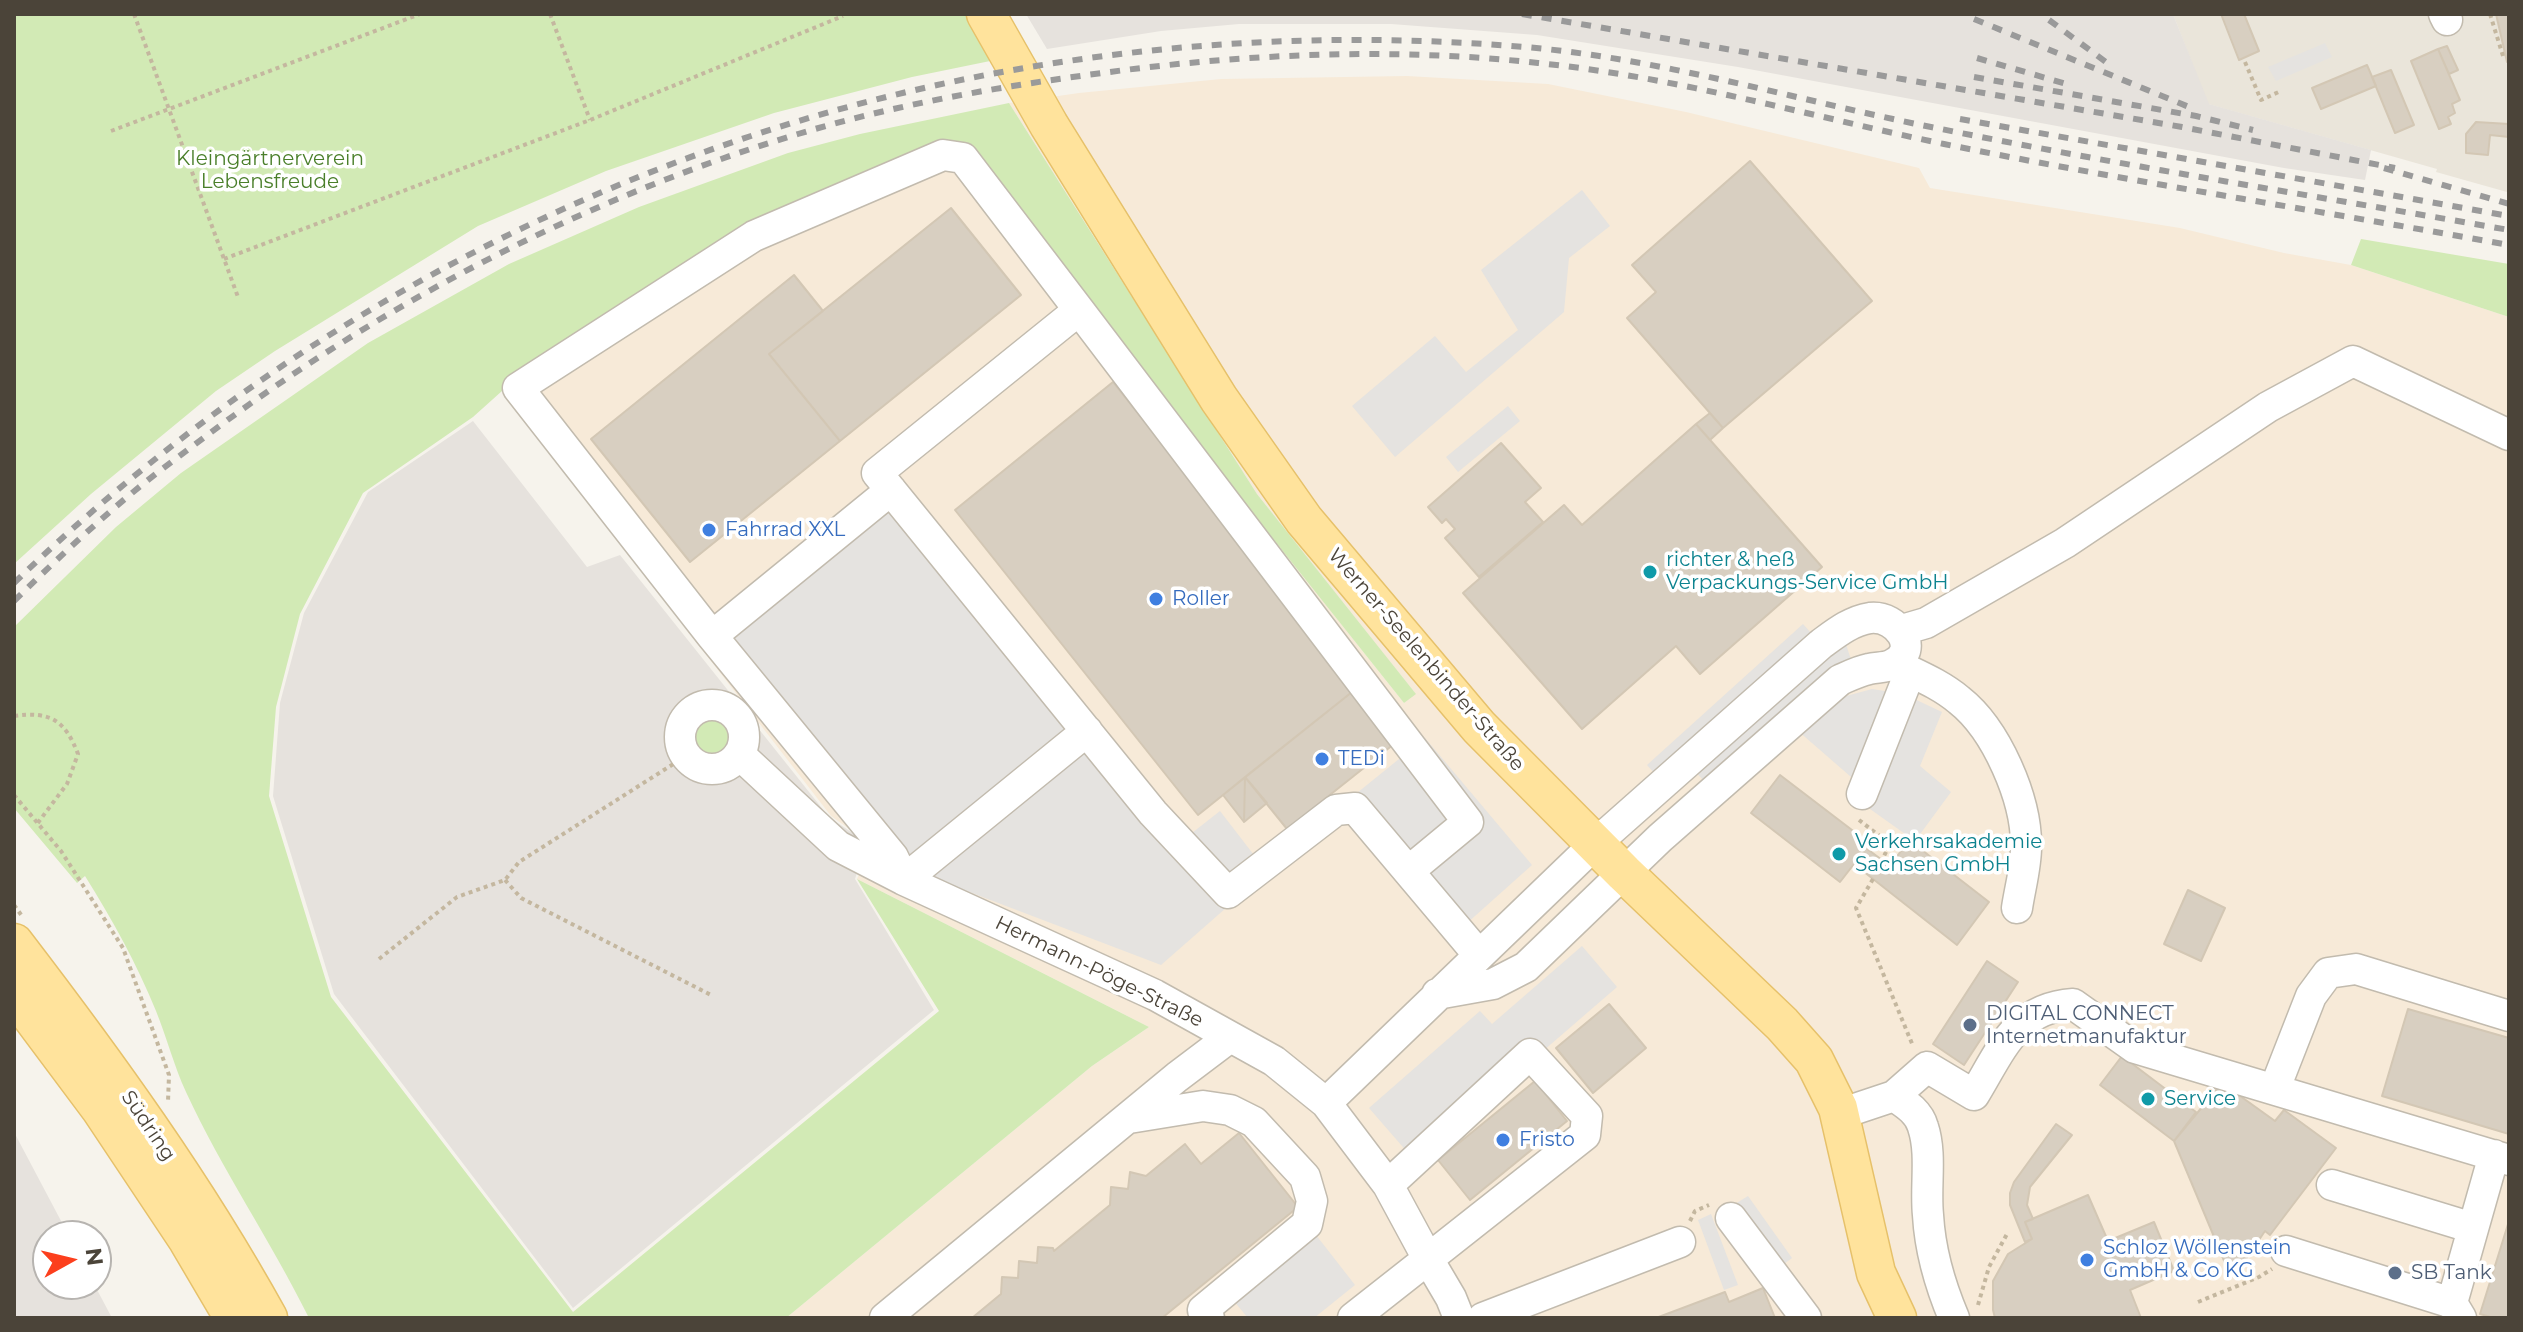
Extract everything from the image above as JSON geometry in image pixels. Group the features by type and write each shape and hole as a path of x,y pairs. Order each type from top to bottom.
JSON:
{"main road":[{"name":"Werner-Seelenbinder-Straße","path":"986,14 1049,125 1219,399 1304,520 1479,727 1624,873 1782,1024 1814,1060 1840,1114 1876,1273 1897,1318"},
{"name":"Südring","path":"14,943 149,1128 230,1251 268,1318"},
{"name":"Südring","path":"14,993 108,1120 188,1240 234,1318"}],"street":[{"path":"869,847 712,636 518,388 754,236 943,155 963,158 1468,822 1410,870"},
{"path":"1079,310 877,473 1153,813 1228,893 1336,810 1355,808 1478,954"},
{"path":"1902,630 1926,623 2065,543 2268,407 2353,361 2509,435"},
{"path":"712,636 891,490"},
{"path":"1326,1103 1595,844 1821,644 1858,621 1873,618 1890,620 1902,630 1905,645 1902,668 1862,794"},
{"path":"1437,994 1493,984 1526,967 1660,838 1840,680 1866,669 1902,668 1958,699 1981,719 2007,767 2019,799 2026,846 2017,908"},
{"path":"716,705 726,708 741,723 744,734 739,754 723,767 713,769 694,763 686,756 681,746 682,725 695,709 716,705"},
{"path":"904,880 1087,731"},
{"name":"Hermann-Pöge-Straße","path":"739,754 838,846 869,847 904,880 1155,995 1274,1061 1326,1103 1388,1185 1459,1318"},
{"path":"1660,838 1664,784"},
{"path":"2275,1088 2311,996 2328,973 2356,969 2509,1016"},
{"path":"1840,1114 1894,1096 1927,1067 1974,1095 2016,1028 2032,1014 2055,1005 2073,1004 2135,1048 2501,1157 2473,1228 2457,1310 2280,1260"},
{"path":"885,1318 1230,1037"},
{"path":"1353,1318 1585,1135 1587,1116 1530,1054 1388,1185"},
{"path":"1894,1096 1914,1110 1923,1125 1928,1218 1942,1289 1954,1318"},
{"path":"1135,1112 1203,1106 1230,1110 1254,1122 1305,1177 1312,1201 1307,1224 1201,1315"},
{"path":"2332,1185 2473,1228"},
{"path":"1731,1218 1806,1318"},
{"path":"1500,1315 1680,1242"}],"path":[{"path":"134,14 238,297"},
{"path":"111,131 420,14"},
{"path":"550,14 590,120"},
{"path":"2490,14 2503,56"},
{"path":"224,259 590,120 843,16"},
{"path":"2245,62 2261,100 2281,91"},
{"path":"14,716 33,714 51,717 71,734 78,754 67,784 37,824"},
{"path":"379,959 457,897 505,880 519,862 686,756"},
{"path":"1862,794 1854,816 1890,844 1882,860"},
{"path":"14,795 61,851 123,948 169,1075 168,1116 149,1128"},
{"path":"1873,879 1856,908 1923,1071"},
{"path":"505,880 521,898 711,995"},
{"path":"1680,1242 1695,1211 1711,1204 1731,1218"},
{"path":"1977,1318 1989,1267 2007,1234"},
{"path":"2198,1302 2259,1277 2280,1260"}],"shaded area":[{"path":"1026,14 2173,14 2209,104 2371,150 2365,180 2284,168 1738,67 1537,35 1391,24 1239,24 1161,31 1047,49"},
{"path":"2173,14 2509,14 2507,192 2208,104"},
{"path":"2325,43 2332,57 2276,81 2268,67"},
{"path":"1407,76 1548,84 1686,112 1919,168 1930,188 2180,228 2284,253 2351,265 2509,317 2509,1318 786,1318 1092,1066 1149,1027 857,879 872,845 831,816 502,391 749,229 941,143 1005,190 1246,505 1404,703 1415,693 1257,494 1009,103 1221,79"},
{"path":"1582,190 1610,226 1569,258 1564,312 1395,457 1352,406 1435,336 1466,372 1518,330 1481,270"},
{"path":"1508,406 1520,421 1458,472 1446,457"},
{"path":"473,421 587,567 620,555 829,817 870,845 862,857 855,879 934,1010 573,1308 334,994 273,796 280,703 304,613 368,492"},
{"path":"891,490 1153,813 1192,833 1220,811 1267,872 1161,965 951,885 893,857 712,636"},
{"path":"1803,624 1821,644 1664,784 1647,765"},
{"path":"1846,644 1852,663 1705,782 1692,768 1772,697"},
{"path":"1872,689 1891,692 1858,783 1797,730 1835,699"},
{"path":"1906,695 1942,712 1920,766 1951,792 1915,841 1863,804"},
{"path":"1425,738 1532,865 1447,941 1336,810"},
{"path":"1582,946 1617,987 1543,1051 1549,1059 1422,1169 1369,1108 1480,1011 1492,1024"},
{"path":"14,1132 61,1220 32,1220 32,1300 102,1300 112,1318 14,1318"},
{"path":"1748,1196 1792,1258 1780,1267 1735,1204"},
{"path":"1711,1214 1738,1285 1724,1290 1698,1220"},
{"path":"1316,1235 1355,1285 1314,1318 1248,1318 1233,1300"}],"green space":[{"name":"Kleingärtnerverein Lebensfreude","path":"14,14 968,14 995,60 912,77 774,113 606,171 478,226 275,351 216,391 91,494 14,564"},
{"path":"1009,103 1257,494 1416,694 1404,703 1246,505 1005,190 970,150 749,229 502,391 473,417 363,493 300,614 276,707 269,796 331,997 573,1312 939,1011 857,879 1149,1027 1092,1066 786,1318 309,1318 200,1121 149,993 105,909 85,876 77,883 14,808 14,627 116,527 181,473 368,343 509,264 639,207 788,153 860,134"},
{"path":"2361,239 2509,264 2509,317 2351,265"},
{"path":"713,715 728,721 734,736 728,751 713,757 698,751 692,736 698,721"}],"building":[{"path":"2221,14 2244,14 2259,51 2239,60"},
{"path":"2496,14 2509,14 2509,62 2507,62"},
{"path":"2447,46 2458,70 2449,74 2438,49"},
{"path":"2438,49 2460,100 2452,104 2455,113 2448,117 2451,124 2439,129 2411,61"},
{"path":"2367,65 2376,86 2321,109 2312,88"},
{"path":"2391,70 2414,125 2395,133 2372,77"},
{"path":"2476,122 2509,124 2509,137 2490,135 2488,155 2466,153 2466,134"},
{"path":"1750,161 1872,301 1723,428 1627,318 1656,292 1632,265"},
{"path":"951,208 1021,295 840,441 769,354"},
{"path":"794,275 823,311 769,354 840,441 690,562 591,439"},
{"name":"Roller","path":"1113,382 1357,688 1198,815 955,510"},
{"path":"1710,413 1723,428 1710,440 1696,424"},
{"name":"richter & heß Verpackungs-Service GmbH","path":"1696,424 1822,567 1700,674 1676,646 1582,729 1463,593 1564,505 1582,525"},
{"path":"1501,443 1541,488 1525,502 1543,522 1479,577 1445,538 1455,529 1446,519 1442,523 1428,507"},
{"path":"1357,688 1399,740 1287,829 1245,777"},
{"name":"Verkehrsakademie Sachsen GmbH","path":"1780,775 1869,843 1866,848 1890,866 1909,840 1989,902 1957,945 1854,864 1840,882 1751,813"},
{"path":"1245,777 1267,803 1244,822"},
{"path":"1245,777 1244,822 1223,795"},
{"path":"2188,890 2225,908 2201,961 2164,944"},
{"path":"1987,961 2018,982 1964,1065 1933,1044"},
{"path":"1609,1004 1646,1048 1593,1093 1556,1048"},
{"path":"2408,1009 2509,1038 2509,1134 2382,1096"},
{"name":"Service","path":"2122,1056 2196,1112 2174,1141 2100,1085"},
{"name":"Fristo","path":"1535,1081 1567,1121 1470,1200 1438,1160"},
{"path":"2222,1083 2275,1121 2284,1110 2336,1148 2270,1235 2265,1231 2244,1262 2225,1263 2174,1141"},
{"path":"2056,1124 2072,1135 2030,1187 2027,1205 2033,1219 2025,1222 2032,1239 2025,1242 2010,1205 2010,1193 2014,1182"},
{"path":"1239,1133 1298,1207 1162,1318 972,1318 1001,1294 1002,1277 1018,1278 1019,1261 1037,1263 1038,1247 1053,1248 1054,1251 1110,1205 1111,1187 1128,1189 1130,1172 1146,1176 1185,1144 1201,1164"},
{"name":"Schloz Wöllenstein GmbH & Co KG","path":"2088,1195 2108,1241 2154,1222 2174,1271 2130,1290 2141,1318 1995,1318 1993,1281 2008,1254 2032,1239 2025,1222"},
{"path":"2509,1221 2509,1318 2494,1318 2480,1314"},
{"path":"1763,1288 1775,1318 1656,1318 1725,1292 1729,1302"}],"railway":[{"path":"1522,14 2182,127 2395,168"},
{"path":"1974,19 2189,107"},
{"path":"2049,20 2110,65"},
{"path":"14,583 173,445 343,326 523,228 711,150 906,92 1108,56 1315,40 1525,47 1577,53 1679,70 2003,141 2509,230"},
{"path":"14,601 117,506 206,436 343,342 488,259 641,189 798,134 919,103 1084,75 1176,64 1332,54 1487,58 1590,69 1692,87 2014,158 2509,245"},
{"path":"1977,58 2070,85"},
{"path":"1974,77 2196,116 2253,130"},
{"path":"1960,119 2509,216"},
{"path":"2384,168 2509,204"}],"place":[{"name":"Fahrrad XXL","path":"709,530"},
{"name":"richter & heß Verpackungs-Service GmbH","path":"1650,572"},
{"name":"Roller","path":"1156,599"},
{"name":"TEDi","path":"1322,759"},
{"name":"Verkehrsakademie Sachsen GmbH","path":"1839,854"},
{"name":"DIGITAL CONNECT Internetmanufaktur","path":"1970,1025"},
{"name":"Service","path":"2148,1099"},
{"name":"Fristo","path":"1503,1140"},
{"name":"Schloz Wöllenstein GmbH & Co KG","path":"2087,1260"},
{"name":"SB Tank","path":"2395,1273"}]}
